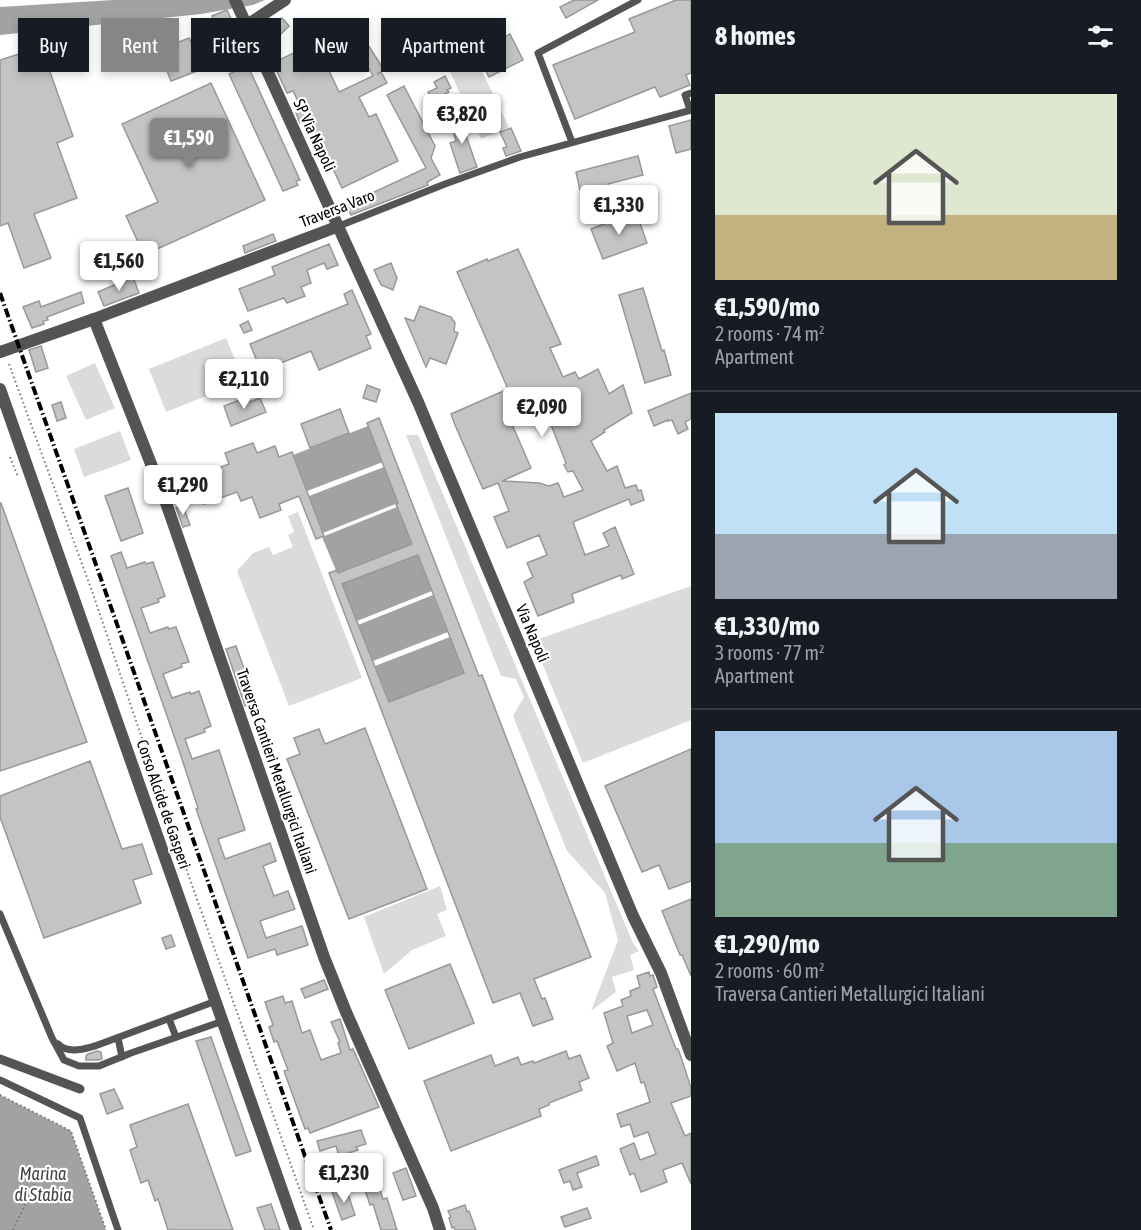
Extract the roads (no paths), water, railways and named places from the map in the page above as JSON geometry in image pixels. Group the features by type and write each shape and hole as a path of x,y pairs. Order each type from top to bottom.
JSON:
{"street":[{"name":"SP Via Napoli","path":"234,0 243,18"},
{"path":"258,18 285,0"},
{"name":"SP Via Napoli","path":"269,72 339,226"},
{"name":"Traversa Varo","path":"0,352 94,319 339,226"},
{"name":"Via Napoli","path":"339,226 418,402 633,916 661,973 691,1055"},
{"name":"Traversa Cantieri Metallurgici Italiani","path":"94,319 164,497 324,957 433,1208 440,1230"},
{"name":"Corso Alcide de Gasperi","path":"0,388 296,1230"},
{"path":"0,1059 80,1089"}],"lane":[{"path":"572,142 538,53 638,0"},
{"path":"691,93 685,95 691,110"},
{"name":"Traversa Varo","path":"339,226 445,183 520,157 691,110"},
{"path":"0,914 52,1038 64,1060 80,1066 99,1066 223,1021"},
{"path":"52,1038 62,1048 77,1051 216,1001"},
{"path":"169,1019 176,1037"},
{"path":"118,1038 122,1057"},
{"path":"0,1080 80,1118 118,1230"}],"water":[{"path":"113,0 265,0 253,5 201,14 163,18 101,18 101,24 89,26 89,18 18,18 18,33 0,35 0,7"},
{"path":"368,426 383,462 307,491 293,455"},
{"path":"384,467 398,503 323,533 309,496"},
{"path":"397,507 412,544 337,573 322,537"},
{"path":"418,555 432,591 357,621 342,584"},
{"path":"433,595 448,632 373,661 358,625"},
{"path":"450,637 464,673 389,702 375,666"},
{"name":"Marina di Stabia","path":"0,1095 71,1131 106,1230 0,1230"}],"railway":[{"path":"0,293 331,1230"}]}
